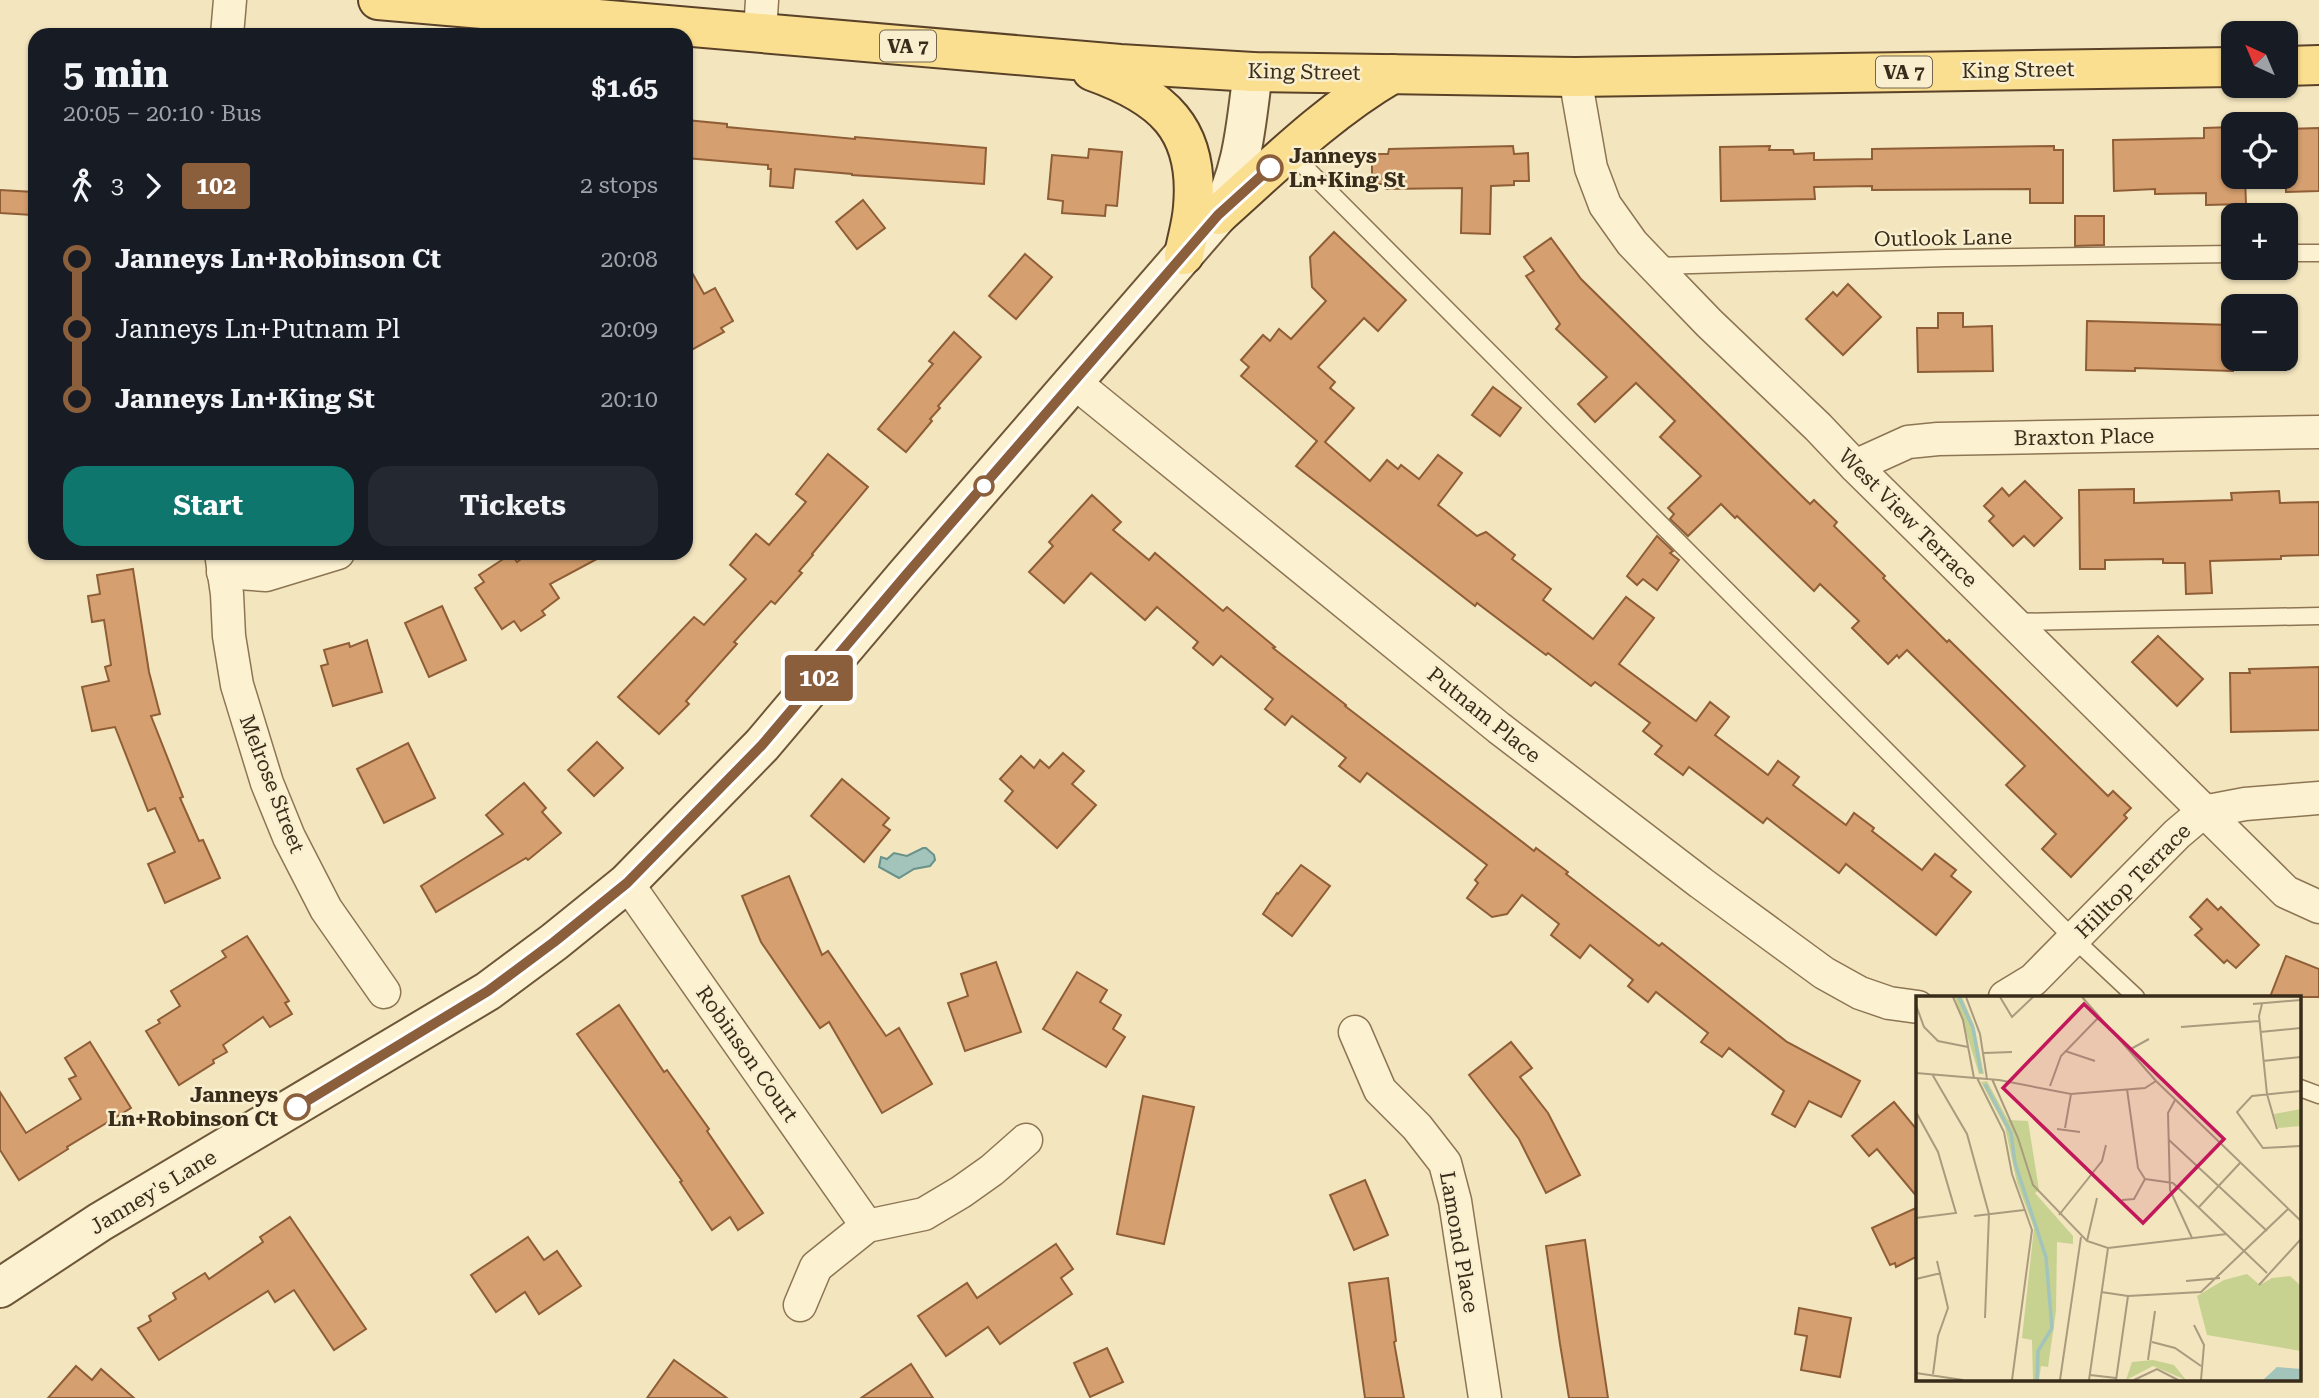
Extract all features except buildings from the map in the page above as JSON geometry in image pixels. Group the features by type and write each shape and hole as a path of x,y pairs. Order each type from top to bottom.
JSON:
{"main road":[{"name":"King Street","path":"378,0 761,17 1057,58 1253,72 1574,76 2221,66"},
{"path":"1057,58 1113,78 1143,93 1165,110 1180,128 1189,152 1193,177 1193,208 1184,255"},
{"path":"2298,66 2319,65"},
{"name":"Janney's Lane","path":"0,1288 100,1222 488,991 627,883 762,745 1218,215 1237,176 1244,146 1253,72"},
{"path":"1218,215 1345,103 1392,74"}],"street":[{"path":"228,28 230,0"},
{"name":"West View Terrace","path":"1574,76 1591,168 1605,205 1632,243 1709,323 1818,427 2203,812 2286,892 2319,907"},
{"name":"Putnam Place","path":"1074,382 1499,728 1701,883 1824,973 1860,993 1889,1003 1916,1007"},
{"name":"Braxton Place","path":"1855,466 1908,442 1938,439 2319,432"},
{"path":"222,562 266,575 315,560"},
{"name":"Melrose Street","path":"222,562 237,685 267,783 289,837 326,909 384,992"},
{"name":"Hilltop Terrace","path":"2008,996 2033,980 2177,834 2203,812 2245,804 2319,797"},
{"name":"Robinson Court","path":"627,883 867,1226"},
{"name":"Lamond Place","path":"1355,1031 1380,1090 1417,1127 1445,1163 1455,1201 1485,1398"},
{"path":"800,1305 816,1267 867,1226 924,1214 992,1170 1026,1140"}],"lane":[{"path":"1289,151 2074,939 2135,996"},
{"path":"2298,253 2319,253"},
{"name":"Outlook Lane","path":"1654,266 2221,254"},
{"path":"2013,622 2319,616"},
{"path":"2302,1089 2319,1095"}],"water":[{"path":"923,848 934,855 935,860 930,866 914,869 899,878 879,867 881,857 887,859 894,853 907,856"}],"bus line":[{"name":"102","path":"297,1107 488,991 627,883 762,745 1218,215 1270,168"}],"place":[{"name":"Janneys Ln+King St","path":"1270,168"},
{"name":"Janneys Ln+Robinson Ct","path":"297,1107"}]}
